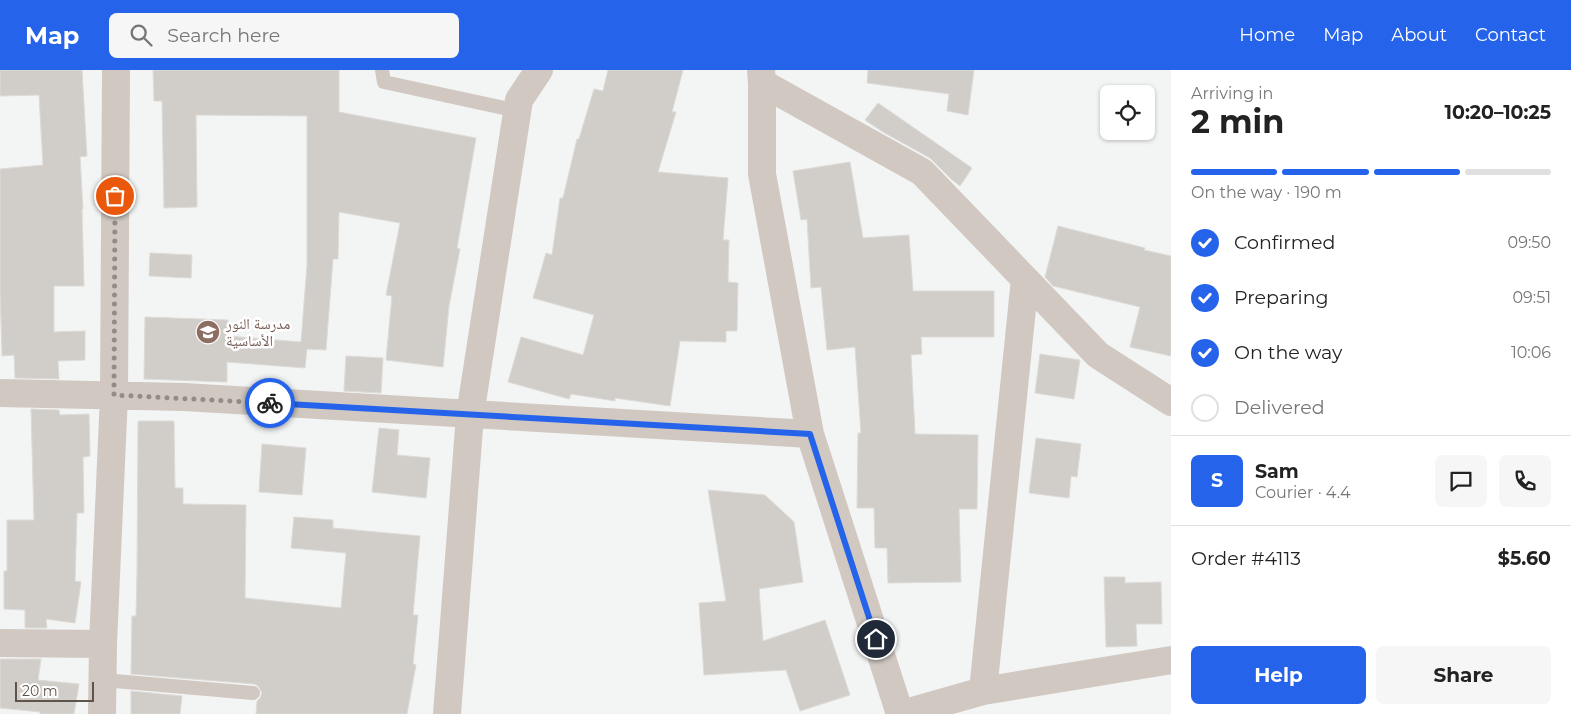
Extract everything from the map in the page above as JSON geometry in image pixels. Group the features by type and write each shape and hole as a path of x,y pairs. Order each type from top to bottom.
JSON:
{"street":[{"path":"102,714 103,644 114,395 116,70"},
{"path":"447,714 470,415 519,106 521,70"},
{"path":"519,106 539,70"},
{"path":"762,77 922,172 1098,355 1171,402"},
{"path":"762,77 762,174 810,434 901,714 983,691 1171,660"},
{"path":"983,691 1024,279"},
{"path":"0,392 184,397 810,434"},
{"path":"0,643 103,644"}],"lane":[{"path":"382,70 384,82 519,106"},
{"path":"102,680 253,693"}],"building":[{"path":"0,70 82,70 87,156 80,157 84,286 54,286 54,332 85,331 85,360 58,361 59,379 15,378 14,355 2,356 0,169 43,165 39,95 0,96"},
{"path":"153,70 339,70 339,112 476,138 457,248 460,249 449,306 443,367 386,360 392,296 386,295 400,223 339,212 338,259 333,259 326,350 307,349 305,368 227,362 227,382 144,379 145,317 228,320 228,336 301,342 307,265 307,116 196,115 197,207 164,208 162,101 154,101"},
{"path":"608,70 683,70 672,112 676,112 658,172 728,178 723,240 729,240 728,282 738,283 737,331 726,331 726,342 680,341 670,406 615,398 615,401 571,394 569,399 508,382 521,337 583,355 594,315 533,298 546,253 552,255 560,198 563,198 577,139 579,139 594,89 603,91"},
{"path":"868,70 974,70 968,115 947,111 949,94 867,83"},
{"path":"878,103 972,168 960,186 930,158 865,120"},
{"path":"850,162 863,238 909,235 913,291 994,291 994,337 921,337 922,354 911,355 915,434 978,435 977,509 959,509 961,582 888,583 887,548 875,548 874,508 857,508 858,433 861,433 855,347 827,350 821,287 811,288 807,219 801,220 793,171"},
{"path":"1058,226 1171,256 1171,356 1130,347 1140,307 1053,286 1045,277"},
{"path":"150,253 192,255 191,278 149,276"},
{"path":"1040,354 1080,360 1074,399 1035,393"},
{"path":"346,356 383,358 381,393 344,391"},
{"path":"31,409 59,410 60,415 89,414 90,456 83,457 84,513 77,513 75,581 81,582 75,623 46,619 47,628 25,628 25,610 4,609 4,571 7,571 7,520 34,520"},
{"path":"138,421 174,421 175,488 183,488 183,504 246,505 245,598 341,608 346,553 291,548 294,517 333,520 333,528 420,536 413,615 418,615 413,664 416,665 407,714 256,714 257,701 262,693 258,686 254,684 131,674 132,616 136,616"},
{"path":"379,428 399,430 397,455 430,458 426,498 372,492"},
{"path":"1036,438 1081,444 1077,477 1071,476 1069,498 1029,493"},
{"path":"262,444 306,448 302,495 259,492"},
{"path":"708,490 765,495 794,522 803,582 759,589 763,641 825,620 850,695 800,711 786,670 704,675 699,603 726,601"},
{"path":"1104,577 1125,577 1125,583 1161,582 1162,624 1136,624 1137,646 1106,647"},
{"path":"0,659 41,659 38,680 79,684 74,714 40,714 40,712 0,708"},
{"path":"131,691 182,696 180,714 131,714"}],"way so far":[{"path":"115,196 114,395 184,397 270,403"}],"place":[{"name":"مدرسة النور الأساسية","path":"208,332"}],"route":[{"path":"270,403 810,434 876,639"}]}
